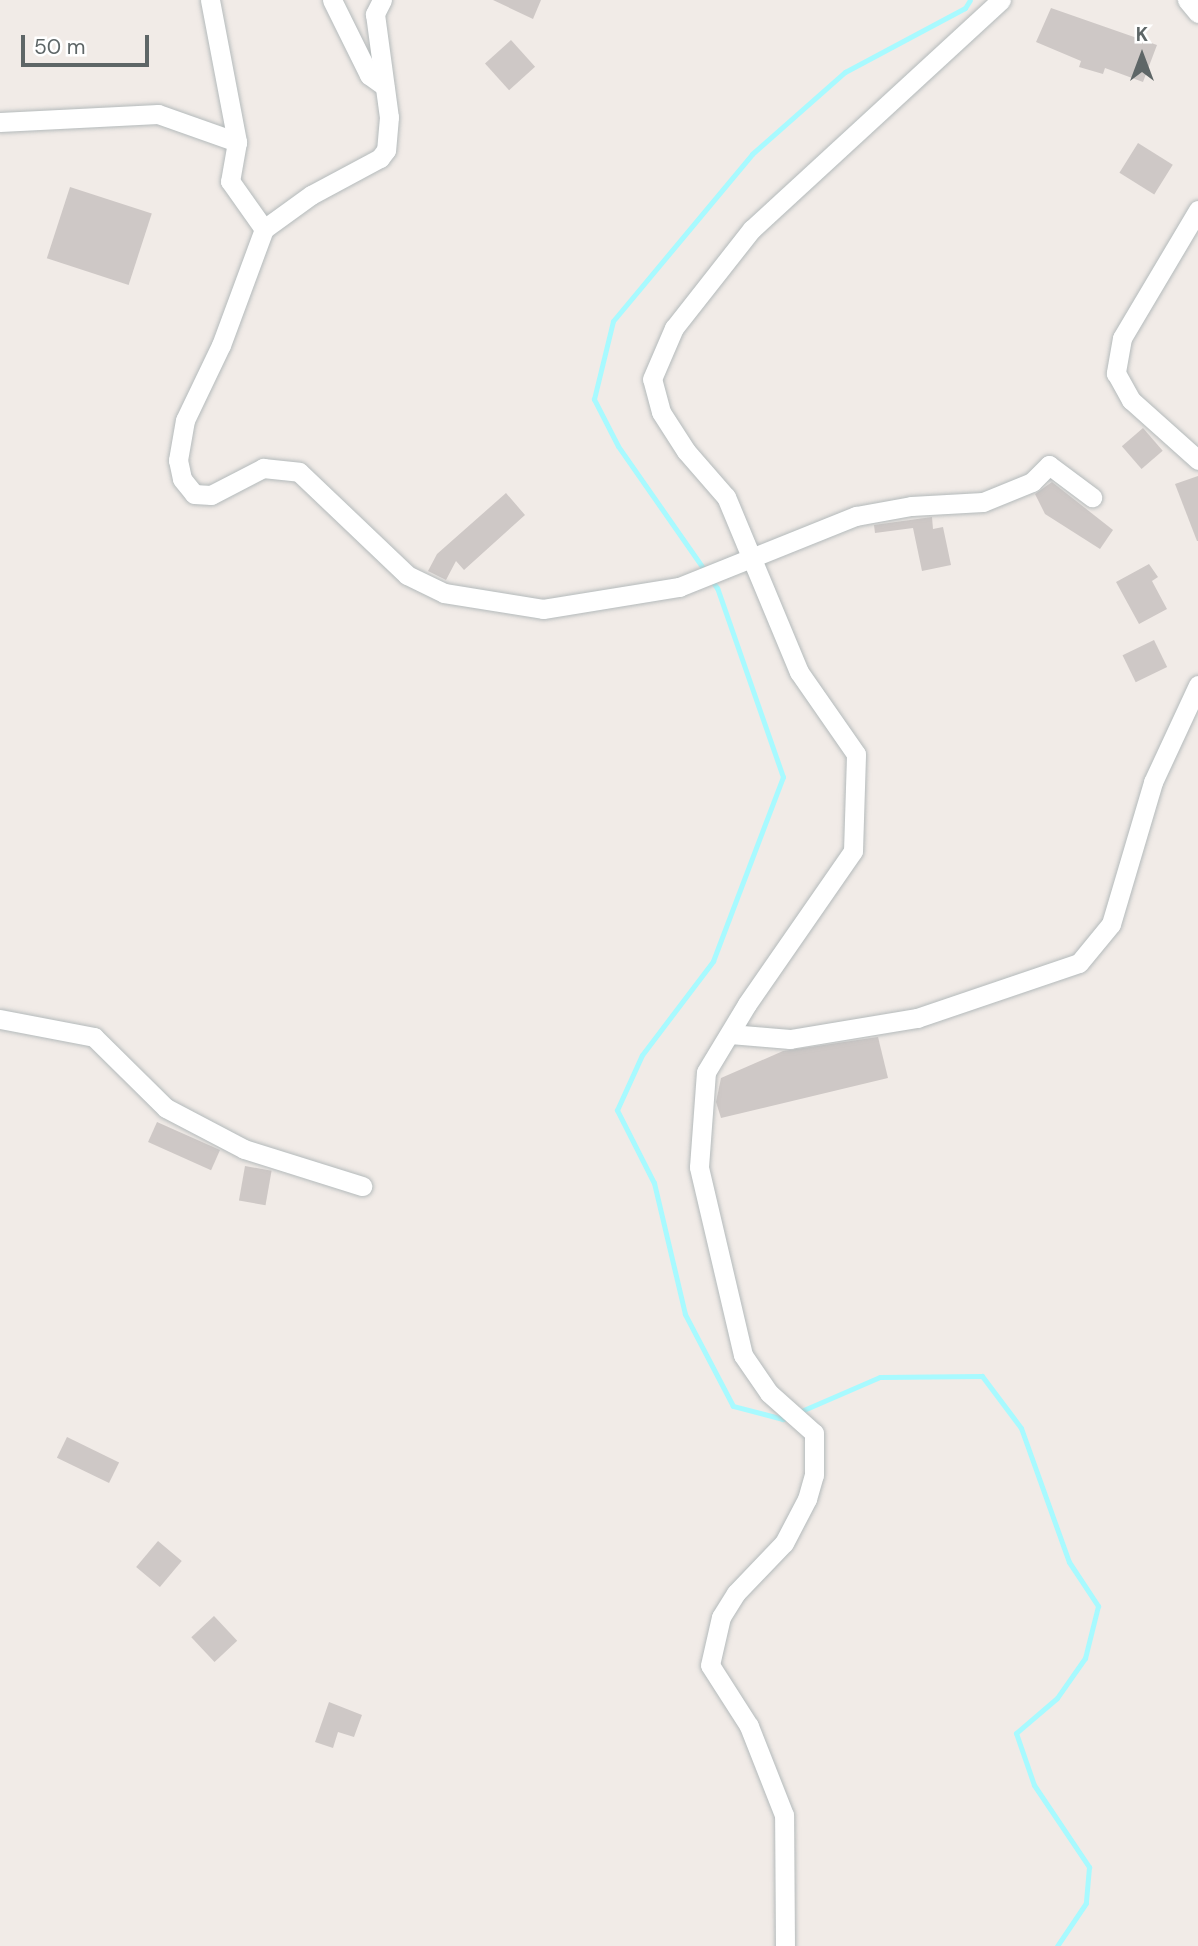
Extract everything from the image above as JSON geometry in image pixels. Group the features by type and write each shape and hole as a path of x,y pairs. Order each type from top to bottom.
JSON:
{"street":[{"path":"210,0 237,142 230,181 264,229"},
{"path":"332,0 362,65 384,86"},
{"path":"382,0 375,14 389,117 386,150 380,159 312,195 264,229 221,345 185,420 178,460 181,479 194,494 211,495 263,468 299,472 378,552 407,575 444,593 543,609 679,587 745,557 856,516 911,506 983,502 1032,482 1049,465 1092,497"},
{"path":"785,1946 784,1815 749,1726 710,1665 720,1617 736,1593 783,1543 807,1499 814,1475 814,1433 769,1393 743,1354 699,1167 706,1072 853,851 856,754 799,672 745,557 726,498 686,451 661,412 652,379 674,328 752,229 1001,0"},
{"path":"1187,0 1198,13"},
{"path":"0,122 158,114 237,142"},
{"path":"1198,210 1122,338 1116,373 1131,400 1198,460"},
{"path":"730,1034 790,1039 917,1017 1079,963 1111,925 1153,782 1198,685"},
{"path":"0,1019 94,1037 166,1108 244,1149 362,1186"}],"building":[{"path":"493,0 541,0 533,19"},
{"path":"1051,8 1157,45 1143,82 1105,68 1103,74 1079,67 1081,61 1036,42"},
{"path":"511,40 535,67 509,90 485,63"},
{"path":"1138,143 1173,165 1154,194 1119,173"},
{"path":"70,187 152,214 129,285 47,258"},
{"path":"1143,428 1163,451 1142,469 1122,446"},
{"path":"1198,476 1198,541 1197,541 1175,484"},
{"path":"1052,482 1113,530 1100,549 1045,514 1035,494"},
{"path":"506,493 525,515 464,570 456,561 446,580 428,571 437,554"},
{"path":"932,517 933,529 943,527 951,565 922,571 913,528 875,533 874,525"},
{"path":"1149,564 1158,577 1152,581 1167,609 1139,624 1116,582"},
{"path":"1154,640 1167,667 1136,682 1123,655"},
{"path":"878,1037 888,1078 721,1118 716,1102 721,1078 783,1051"},
{"path":"157,1122 220,1150 211,1170 148,1142"},
{"path":"245,1166 272,1171 266,1205 239,1200"},
{"path":"67,1437 119,1462 109,1483 57,1458"},
{"path":"158,1541 182,1561 160,1587 136,1567"},
{"path":"214,1616 237,1641 215,1662 191,1637"},
{"path":"329,1702 362,1715 354,1737 338,1732 333,1748 315,1742"}],"waterway":[{"path":"790,1416 783,1419 733,1406 685,1314 654,1183 617,1110 642,1055 713,961 783,777 717,588 618,446 594,399 613,321 752,154 845,72 965,8 970,0"},
{"path":"799,1412 880,1377 982,1376 1021,1428 1069,1562 1098,1606 1085,1658 1057,1698 1016,1733 1034,1785 1089,1867 1086,1903 1057,1946"}]}
